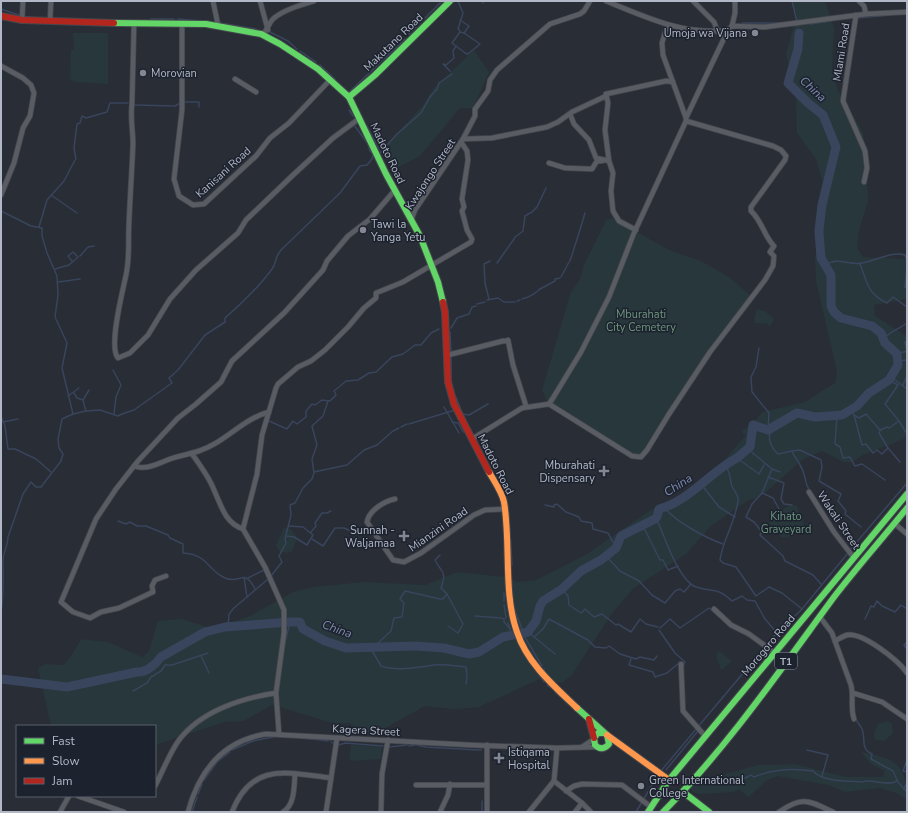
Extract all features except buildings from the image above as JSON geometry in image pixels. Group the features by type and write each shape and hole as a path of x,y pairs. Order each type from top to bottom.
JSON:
{"main road":[{"name":"Makutano Road","path":"349,97 375,75 450,1"},
{"name":"Madoto Road","path":"1,16 22,20 218,25 262,35 293,53 330,80 349,97 387,173 386,174 412,218 438,282 445,312 448,355 447,374 450,394 457,412 497,484 504,500 506,509 512,613 517,633 523,646 548,681 588,719"},
{"name":"Morogoro Road","path":"649,810 669,780 907,494"},
{"name":"Morogoro Road","path":"663,812 683,792 760,697 820,617 907,508"},
{"path":"588,719 622,747 669,780"},
{"path":"588,719 597,747 622,747"},
{"path":"594,739 598,733 606,734"},
{"path":"606,734 609,742 606,747"},
{"path":"683,792 709,812"}],"street":[{"path":"22,20 23,1"},
{"path":"50,21 51,1"},
{"path":"213,1 218,25"},
{"path":"260,1 268,30"},
{"path":"262,35 268,30 270,22 278,15 314,1"},
{"name":"Kwajongo Street","path":"412,218 414,210 462,140 475,116 475,109 488,90 490,80 497,70 550,24 580,14 584,11 590,1"},
{"path":"606,1 667,26 718,32 730,28 765,27 856,15 907,12"},
{"path":"693,1 714,22 718,32"},
{"path":"472,439 526,406 540,407 549,404 581,352 609,296 636,230 686,119 730,28 735,13 735,1"},
{"path":"859,1 864,6 866,14"},
{"name":"Mlami Road","path":"856,15 843,101 865,151 867,173 864,182"},
{"path":"134,24 132,104 130,115 133,142 130,248 127,273 116,317 115,346 116,356 118,358 130,352 148,335 170,299 196,270 238,233 246,220 333,138 360,118"},
{"name":"Kanisani Road","path":"182,24 182,110 174,179 179,196 193,205 204,204 256,156 270,138 290,123 330,80"},
{"path":"667,26 662,43 663,56 674,82 686,119"},
{"path":"1,66 24,78 31,85 34,93 30,116 23,128 14,163 1,196"},
{"path":"235,79 256,92"},
{"name":"Kwajongo Street","path":"462,140 492,138 547,127 606,96 606,94 666,81 674,82"},
{"path":"606,94 608,103 605,130 606,161 613,173 610,191 614,215 624,224 636,230"},
{"path":"570,114 574,124 589,140 596,158 606,161"},
{"path":"549,404 632,456 641,457 710,352 771,271 774,256 770,252 774,246 768,240 766,232 751,211 750,207 785,160 786,156 781,150 772,146 686,119"},
{"path":"243,529 257,474 261,439 278,384 298,367 311,361 325,350 348,327 357,315 376,298 376,293 405,282 444,256 459,251 472,239 467,230 462,211 464,207 462,199 468,160 462,140"},
{"path":"549,163 565,168 592,169 597,161 606,161"},
{"path":"166,576 155,580 152,586 153,592 143,598 119,608 102,612 90,618 73,612 61,602 93,525 116,489 134,466 178,418 221,382 232,361 284,313 323,270 327,261 348,236 370,219 395,190"},
{"path":"448,355 508,340 513,366 526,406"},
{"path":"134,466 145,468 174,458 192,454 212,445 234,430 269,412"},
{"path":"192,454 214,488 228,519 236,526 243,529 265,568 284,610 284,633 276,692 279,734"},
{"name":"Wakali Street","path":"809,492 834,532 854,558"},
{"name":"Mianzini Road","path":"395,500 382,504 368,517 367,522 393,560 399,561 406,561 421,553 474,514 485,510 506,509"},
{"path":"895,524 907,534"},
{"path":"714,609 730,625 748,634 775,653"},
{"path":"820,617 831,631 853,693 852,708 854,718"},
{"path":"835,641 848,635 862,637 901,664 907,673"},
{"path":"681,664 683,710 705,736"},
{"path":"156,784 180,739 199,722 236,701 276,692"},
{"path":"853,693 882,702 907,720"},
{"name":"Kagera Street","path":"188,812 199,780 219,756 248,738 262,735 279,734 557,748 597,747"},
{"path":"326,812 337,738"},
{"path":"582,747 594,739"},
{"path":"381,812 382,774 388,740"},
{"path":"487,745 487,812"},
{"path":"529,812 554,781 557,748"},
{"path":"233,812 239,796 250,784 271,773 332,778"},
{"path":"283,812 290,806 292,800 295,774"},
{"path":"554,781 591,812"},
{"path":"440,812 448,795 450,784"},
{"path":"566,791 574,786 582,784 622,785 649,810"},
{"path":"416,785 486,785"},
{"path":"60,812 68,797"},
{"path":"81,797 124,812"},
{"path":"779,812 802,800 814,802 827,811 833,812"},
{"path":"574,812 582,803"}],"green space":[{"path":"792,1 825,1 834,28 832,68 838,91 863,132 866,153 868,201 859,231 857,248 863,257 907,259 907,299 874,305 875,316 907,336 907,435 904,439 863,455 852,462 844,462 822,451 802,460 763,495 747,501 711,526 686,554 634,588 613,612 571,676 562,683 552,682 544,677 479,707 454,709 425,706 373,735 358,731 350,723 336,724 272,705 244,721 225,722 156,745 156,725 51,725 38,668 45,664 63,665 70,658 81,639 108,642 142,657 149,651 158,621 182,619 214,629 250,616 293,592 313,587 364,582 425,585 457,572 506,577 517,582 536,580 587,554 649,511 707,481 746,435 742,433 743,430 747,428 754,419 756,420 762,412 805,402 836,382 837,371 816,281 815,260 825,189 816,159 797,133 796,96 786,54 797,16"},
{"path":"73,33 108,33 108,84 76,82 70,80 71,50 74,50"},
{"path":"474,50 489,72 473,108 460,108 420,156 392,170 382,150 424,104 433,89"},
{"name":"Mburahati City Cemetery","path":"612,218 669,250 701,261 729,277 752,297 703,360 645,453 636,457 595,433 573,416 549,406 542,390 571,292 580,279 584,265 606,220"},
{"path":"757,309 765,311 774,319 770,327 768,324 755,323 754,319"},
{"name":"Kihato Graveyard","path":"790,505 797,506 806,530 794,532 793,536 782,538 776,532 774,533 769,523 773,515"},
{"path":"284,527 292,530 297,538 292,551 287,553 279,551 276,545"},
{"path":"719,651 732,661 722,670 716,655"},
{"path":"888,721 892,724 893,733 884,741 875,740 874,734 878,724"},
{"path":"351,745 382,747 381,759 351,761 349,758"},
{"path":"861,752 882,757 896,764 901,770 904,778 907,800 896,793 880,788 845,792 829,785 777,776 766,781 749,797 738,789 734,792 700,794 692,792 690,786 698,776 714,777 758,765 795,764 846,777 883,777 885,771 871,764"}],"waterway":[{"path":"409,34 442,1"},
{"path":"458,1 463,13 458,29 460,31"},
{"name":"China","path":"792,1 798,26"},
{"path":"1,9 22,16"},
{"path":"857,18 891,15"},
{"path":"23,17 39,18"},
{"path":"151,19 174,19"},
{"path":"178,19 200,21"},
{"path":"460,20 469,26 464,33 460,32 452,43 468,54 480,44 464,33"},
{"path":"811,24 830,21"},
{"path":"220,23 256,29"},
{"path":"742,23 780,23"},
{"path":"723,28 729,26"},
{"path":"270,32 288,41 297,49"},
{"name":"China","path":"799,33 798,49 788,83 808,103 823,115 836,147 822,205 819,230"},
{"path":"348,93 405,39"},
{"path":"450,71 443,64 446,65 454,58 453,51 456,46"},
{"path":"300,51 316,62"},
{"path":"320,65 335,79"},
{"path":"380,153 397,134 421,113 430,97 437,89 439,83 452,74"},
{"path":"134,105 175,106 182,102 199,102 199,107"},
{"path":"76,159 74,148 77,124 80,123 82,116 86,118 107,112 110,103 128,103"},
{"path":"349,110 353,116"},
{"path":"86,411 100,410 118,416 134,410 172,383 169,378 178,370 205,335 225,322 225,318 250,295 267,276 274,267 277,256 281,250 340,193 360,166 367,165 372,159 373,154 370,151 368,144 354,125"},
{"path":"367,126 379,149"},
{"path":"39,227 47,200 64,181 75,160"},
{"path":"531,213 537,207 546,188"},
{"path":"51,195 77,213"},
{"path":"1,211 31,226 42,228 42,236 47,253 57,276 58,295 55,317 67,343 62,368 73,414 62,419 58,439 59,448 63,454 61,461 41,487 36,487 31,482 23,494 8,537 3,558 3,593 1,612"},
{"path":"523,230 525,216 530,213"},
{"path":"579,233 585,213"},
{"path":"514,238 523,231"},
{"name":"China","path":"737,458 750,447 753,425 768,430 797,413 815,417 842,415 857,406 869,393 889,380 898,365 897,354 885,343 881,333 872,326 841,318 834,312 831,306 831,275 821,258 819,232"},
{"path":"570,261 579,233"},
{"path":"497,263 514,239"},
{"path":"80,256 88,247 94,246"},
{"path":"72,261 68,256 73,252 78,257"},
{"path":"826,265 834,261 857,264 894,254 905,255 907,260"},
{"path":"55,269 69,265 77,258"},
{"path":"489,299 485,283 484,264 490,261"},
{"path":"561,277 569,262"},
{"path":"860,264 869,287 875,296 887,303 893,297 907,307"},
{"path":"907,267 905,287 907,288"},
{"path":"540,289 555,281 555,279 560,278"},
{"path":"58,282 80,279"},
{"path":"522,299 527,298 540,289"},
{"path":"487,300 498,298 504,302"},
{"path":"477,304 485,302"},
{"path":"505,302 515,302"},
{"path":"451,328 457,318 469,314 472,307 476,306"},
{"path":"884,338 907,323"},
{"path":"269,421 287,429 293,421 297,424 306,417 306,411 312,404 315,405 322,400 330,401 336,395 334,391 346,381 358,380 369,373 376,372 392,357 403,354 415,345 421,345 431,333 439,329"},
{"path":"450,332 451,352"},
{"path":"897,354 907,351 905,342 907,341"},
{"path":"759,348 756,367 751,377 752,392 769,413 768,430"},
{"path":"451,356 451,374"},
{"path":"898,361 907,360"},
{"path":"113,370 121,385 116,397 114,414"},
{"path":"903,385 907,376"},
{"path":"891,377 907,389"},
{"path":"889,380 898,385 885,404 899,421"},
{"path":"68,396 79,388"},
{"path":"73,414 86,411 83,400 89,390"},
{"path":"74,393 77,398 83,400"},
{"path":"456,397 463,415"},
{"path":"271,576 282,562 279,556 286,543 285,539 291,515 290,505 295,503 303,488 312,479 314,473 312,459 317,445 312,426 323,416 328,401"},
{"path":"462,414 469,415 488,404"},
{"path":"444,407 459,433"},
{"path":"409,424 455,410"},
{"path":"851,410 854,415 859,418 866,414 880,430 887,427 889,428 899,421 907,434"},
{"path":"854,415 862,445 866,444 873,453 877,450 882,454 888,448 900,462"},
{"path":"1,416 5,426 8,449 15,449 36,459 51,472"},
{"path":"837,416 835,444 840,447 843,458 850,457 855,466 862,464 885,480"},
{"path":"3,422 18,419"},
{"path":"452,422 458,423 463,432"},
{"path":"401,427 407,424"},
{"path":"314,472 347,465 364,450 377,445 393,431 399,428"},
{"path":"771,430 769,436 773,449 778,454 792,451 803,470 810,491"},
{"path":"880,431 879,433 888,448"},
{"path":"748,449 772,469 762,493 773,498 779,509"},
{"path":"792,451 800,450 821,460 822,467 819,481 841,494 838,501 846,511 845,514 861,527"},
{"path":"737,458 759,474 764,465"},
{"name":"China","path":"1,679 67,687 147,670 161,657 205,632 225,627 290,622 300,622 303,629 325,641 346,648 415,646 444,648 469,654 479,652 503,637 528,632 536,621 543,601 562,589 581,571 601,560 616,548 621,536 655,519 659,509 680,500 737,458"},
{"path":"725,466 729,472 738,500 735,515 720,560 723,563 736,567 756,596 769,587 782,593 802,609"},
{"path":"772,469 780,472"},
{"path":"768,477 784,483 781,499 784,504 792,505"},
{"path":"850,550 907,483"},
{"path":"701,484 719,507 735,517"},
{"path":"762,493 752,504 746,517 754,522 762,532 760,535 783,556 785,561 813,575 821,584"},
{"path":"545,505 554,507 554,505 557,504 566,512 579,517 581,521 592,523 593,529 608,533 616,548"},
{"path":"665,508 676,519 692,529 723,544"},
{"path":"311,532 316,526 315,523 322,513 331,511"},
{"path":"655,519 658,522 678,568 690,583 702,589 722,593 732,601 742,596 747,600 755,601 765,619 777,633"},
{"path":"118,521 126,524 130,522 137,526 146,526 168,535 170,538 183,544 183,553 198,556 203,559 214,571 225,578 230,580 242,578 248,579 255,589"},
{"path":"287,536 294,537 307,545 313,535 303,527 289,526"},
{"path":"643,526 660,560 663,560 668,570 678,566"},
{"path":"312,539 323,546 335,528 344,528 351,531"},
{"path":"510,532 512,565"},
{"path":"660,772 776,634 802,609 848,553"},
{"path":"377,647 377,644 391,631 394,618 402,617 404,603 400,599 405,591 440,599 443,599 447,594 441,588 444,575 435,560 440,555"},
{"path":"605,555 620,571 639,581 652,595 665,603 675,591 680,589 684,592 691,584"},
{"path":"248,578 264,570"},
{"path":"244,577 247,597"},
{"path":"228,627 229,614 267,580"},
{"path":"562,589 568,596 569,605 581,613 585,609 594,617 602,614 616,625 618,624 631,632 640,619 646,624 658,627"},
{"path":"504,593 504,601"},
{"path":"447,594 463,624 458,633 448,626"},
{"path":"865,619 871,606 874,607 877,601 882,606 895,612 901,605 907,609"},
{"path":"504,605 506,618"},
{"path":"514,608 526,639 542,666"},
{"path":"660,628 670,619 680,628 709,608 719,617"},
{"path":"475,616 504,619 504,622 510,629"},
{"path":"534,637 543,629 549,619 588,640 595,647 606,648 609,646 620,654 636,659 640,657 654,660 657,656"},
{"path":"284,646 290,622"},
{"path":"508,623 512,635"},
{"path":"659,630 675,653 685,662 683,667"},
{"path":"528,632 555,654"},
{"path":"906,648 904,645 907,642"},
{"path":"370,647 381,666 387,668 398,669 447,665 466,667 467,676"},
{"path":"133,691 147,683 151,677 161,671 165,665 172,665 208,653"},
{"path":"524,653 527,657"},
{"path":"201,656 209,673"},
{"path":"631,659 629,665 653,672 655,677 667,673 679,663"},
{"path":"534,667 544,682"},
{"path":"466,684 467,677"},
{"path":"547,685 551,688"},
{"path":"555,692 585,719"},
{"path":"855,718 862,729 865,747 868,752 872,754 871,759 893,771 898,782 907,792"},
{"path":"666,770 698,731"},
{"path":"232,750 253,741 273,737"},
{"path":"301,738 311,739"},
{"path":"312,739 328,741"},
{"path":"339,745 345,743 383,746"},
{"path":"389,747 407,745"},
{"path":"409,746 415,745"},
{"path":"417,745 426,747 478,750"},
{"path":"807,750 828,755 822,776"},
{"path":"204,780 217,762 230,752"},
{"path":"907,760 903,771 907,772"},
{"path":"700,783 727,782 732,778 745,778 751,775 754,777 768,772 791,769 813,771 817,775 836,780 884,783 893,783 897,781"},
{"path":"636,812 658,775"},
{"path":"904,789 907,782"},
{"path":"198,794 202,784"},
{"path":"192,812 197,797"},
{"path":"482,801 482,812"}],"traffic: fast":[{"path":"349,97 375,75 450,1"},
{"path":"114,23 206,24 261,34 280,44 318,69 349,97 386,174 420,236 438,282 443,302"},
{"path":"648,812 669,780 907,494"},
{"path":"663,812 709,762 731,735 834,597 907,508"},
{"path":"577,708 607,735 609,744 604,748 597,747 595,745 594,738 598,733 604,733"},
{"path":"683,792 709,812"}],"traffic: slow":[{"path":"489,472 500,490 504,502 510,601 517,632 527,654 534,664 577,708"},
{"path":"607,735 669,780"}],"traffic: jam":[{"path":"1,16 22,20 114,23"},
{"path":"443,302 445,312 448,382 454,404 489,472"},
{"path":"589,719 594,738"}],"place":[{"name":"Umoja wa Vijana","path":"755,33"},
{"name":"Morovian","path":"143,73"},
{"name":"Tawi la Yanga Yetu","path":"363,230"},
{"name":"Mburahati Dispensary","path":"604,471"},
{"name":"Sunnah - Waljamaa","path":"404,536"},
{"name":"Istiqama Hospital","path":"499,758"},
{"name":"Green International College","path":"641,786"}]}
